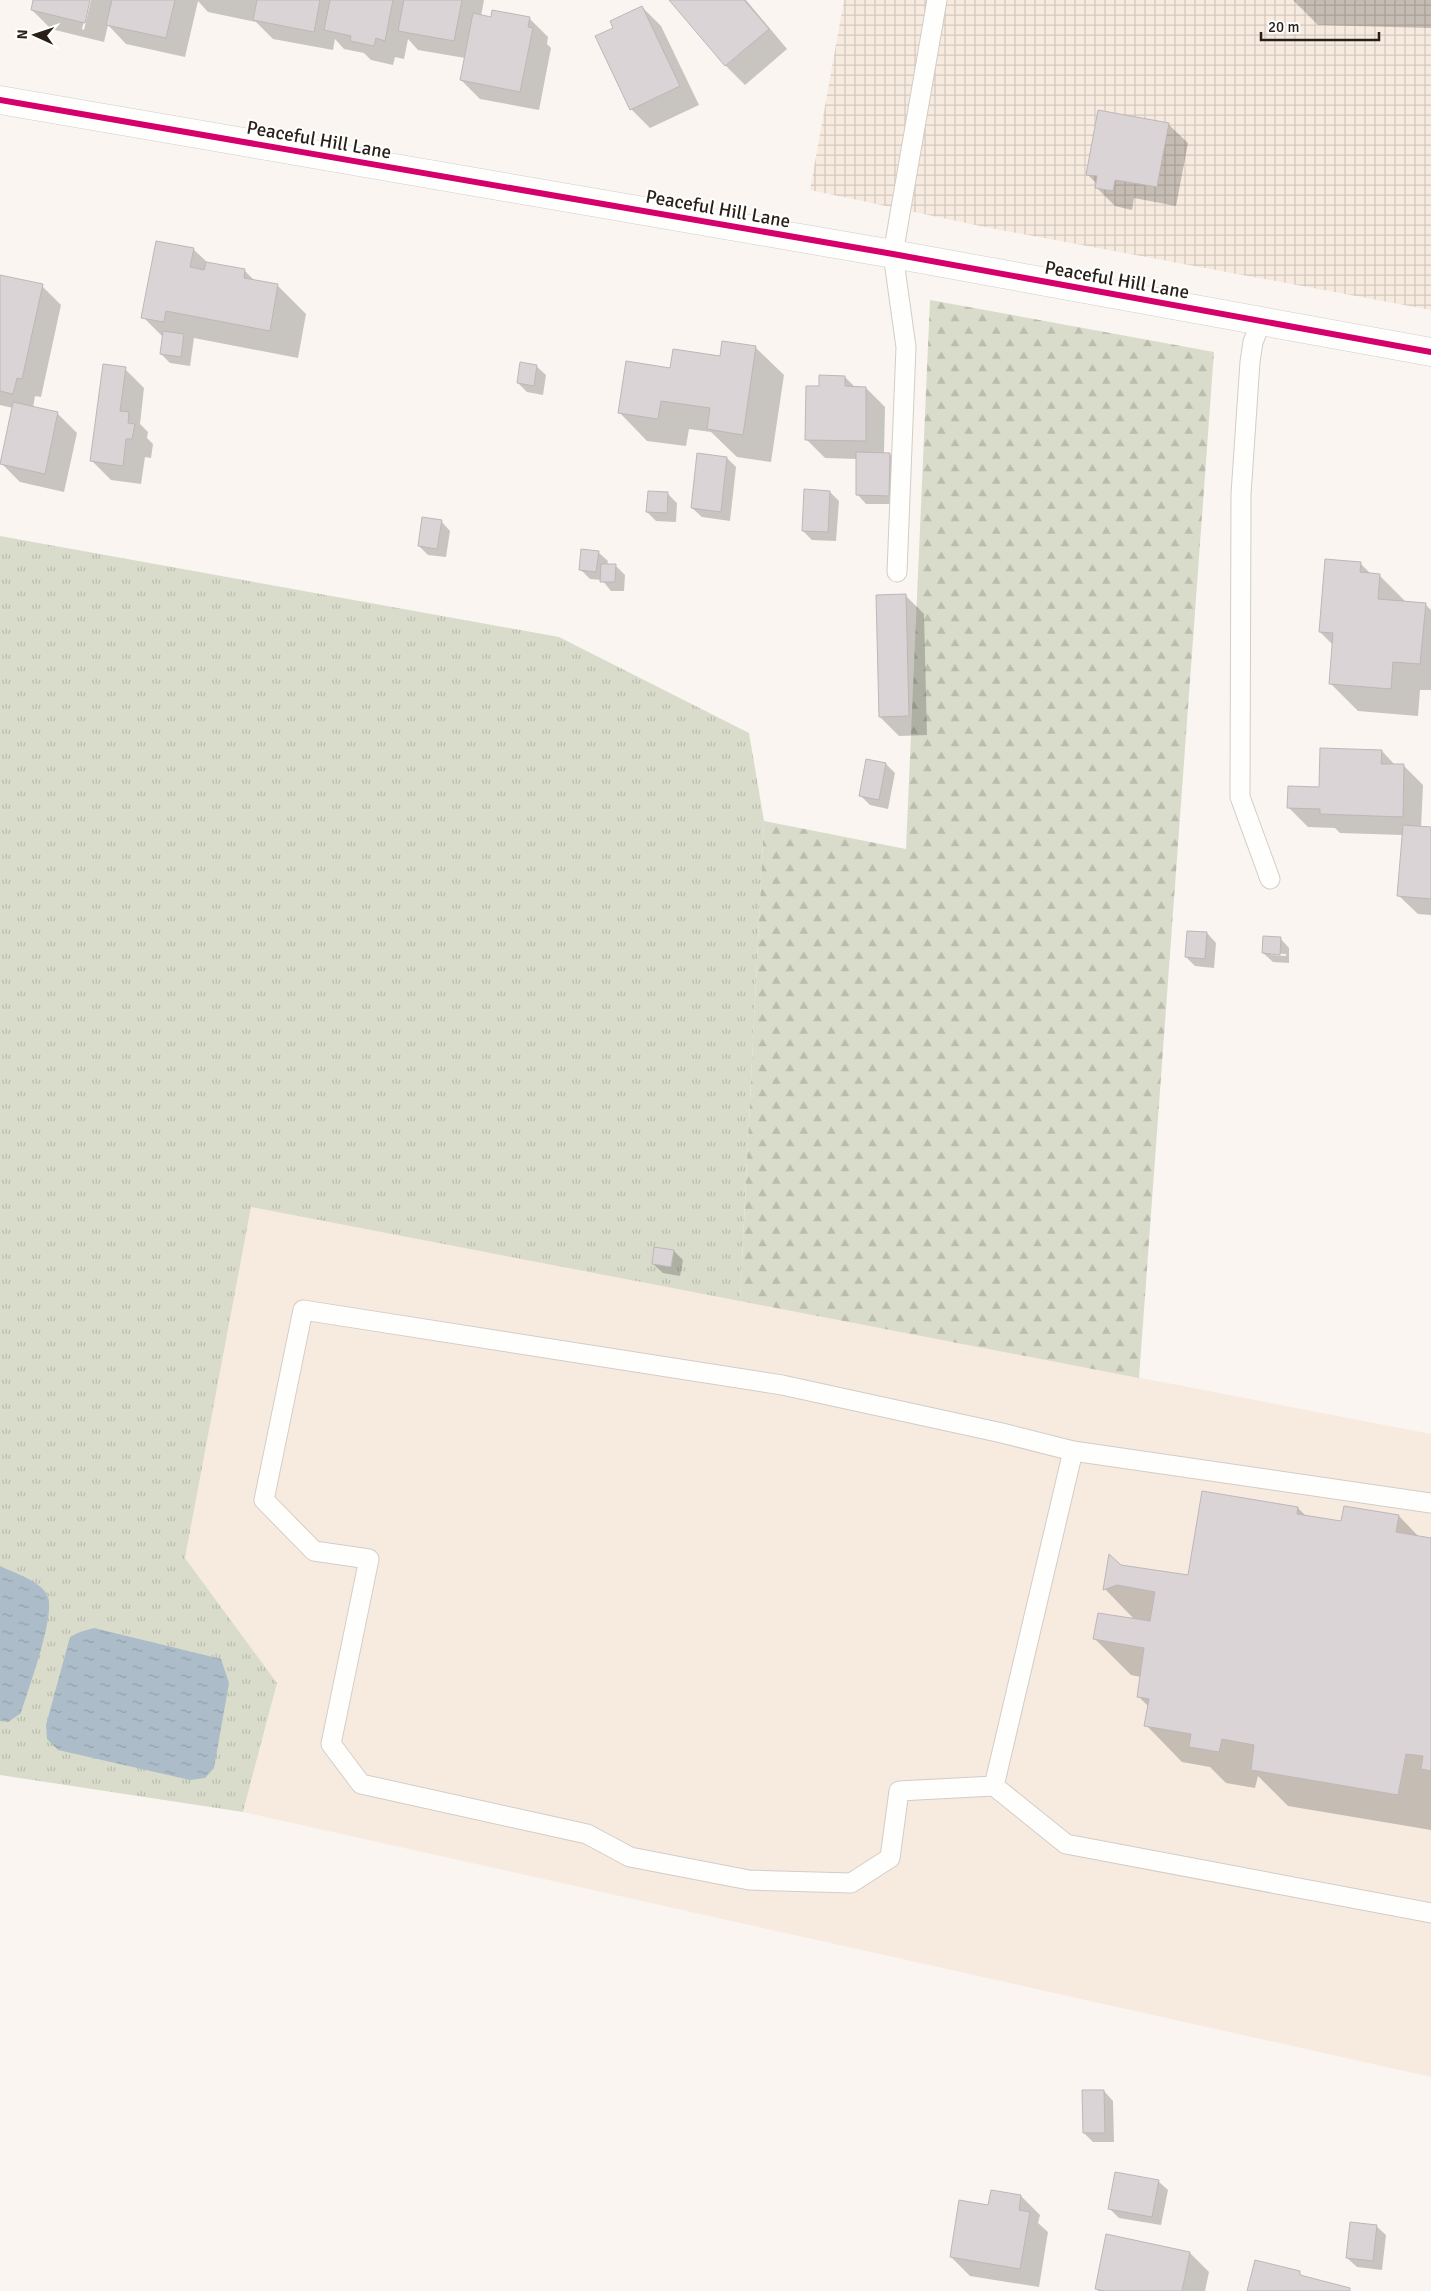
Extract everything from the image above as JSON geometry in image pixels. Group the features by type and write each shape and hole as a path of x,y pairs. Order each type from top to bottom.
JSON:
{"street":[{"name":"Peaceful Hill Lane","path":"0,100 894,254 1431,352"}],"lane":[{"path":"897,572 906,347 894,254 937,0"},
{"path":"1261,322 1253,342 1250,362 1241,494 1240,797 1270,880"},
{"path":"1431,1503 1073,1451 1002,1433 782,1385 303,1310 264,1500 314,1551 369,1558 331,1744 360,1784 587,1834 630,1857 749,1880 851,1883 890,1858 900,1791 994,1786 1066,1844 1431,1913"},
{"path":"994,1786 1073,1451"}],"shaded area":[{"path":"844,0 1431,0 1431,310 985,227 810,190"},
{"path":"251,1206 1431,1434 1431,2077 243,1812 277,1683 185,1558"}],"green space":[{"path":"930,300 1214,352 1139,1378 740,1301 764,821 906,849"},
{"path":"0,536 559,637 749,733 764,821 740,1301 251,1207 185,1558 277,1683 243,1812 0,1775"}],"water":[{"path":"0,1566 40,1586 48,1597 49,1607 44,1636 21,1713 8,1722 0,1721"},
{"path":"94,1628 221,1659 229,1683 214,1768 205,1778 190,1780 58,1750 47,1739 46,1725 70,1637"}],"building":[{"path":"33,0 90,0 85,23 31,10"},
{"path":"112,0 175,0 166,38 106,25"},
{"path":"257,0 320,0 314,32 253,20"},
{"path":"330,0 393,0 385,41 376,38 374,46 350,41 351,36 324,30"},
{"path":"404,0 462,0 454,41 398,31"},
{"path":"669,0 744,0 769,29 725,66"},
{"path":"642,6 680,86 630,110 595,36 613,28 610,21"},
{"path":"492,10 530,17 528,27 533,28 520,92 460,80 473,13 491,17"},
{"path":"1098,110 1169,123 1157,187 1115,180 1113,191 1095,188 1097,176 1086,175"},
{"path":"156,241 194,248 190,267 204,270 206,262 245,269 244,278 278,284 270,331 166,311 164,322 141,318"},
{"path":"0,275 43,284 22,379 17,378 13,394 0,391"},
{"path":"163,331 184,334 181,357 160,354"},
{"path":"722,341 756,346 743,435 707,429 710,408 661,401 658,419 618,413 626,361 670,368 673,349 720,356"},
{"path":"520,362 537,365 534,386 517,383"},
{"path":"103,364 126,367 120,411 129,412 128,423 135,424 132,439 126,439 123,466 90,461"},
{"path":"819,375 845,376 845,386 866,387 866,441 805,440 806,386 819,386"},
{"path":"13,402 58,412 45,474 0,464"},
{"path":"856,452 890,453 889,496 856,495"},
{"path":"697,453 727,457 721,512 691,508"},
{"path":"804,489 830,491 828,532 802,531"},
{"path":"648,491 668,492 667,513 646,512"},
{"path":"422,517 442,520 437,549 418,546"},
{"path":"581,549 599,551 596,572 579,570"},
{"path":"1325,559 1361,562 1360,572 1380,574 1378,599 1426,603 1420,664 1393,662 1391,689 1329,684 1333,633 1319,632"},
{"path":"601,564 616,564 615,582 600,582"},
{"path":"906,594 909,716 879,717 876,595"},
{"path":"1320,748 1382,750 1381,764 1404,764 1403,817 1320,814 1320,809 1287,808 1288,786 1319,787"},
{"path":"866,759 886,763 879,800 859,796"},
{"path":"1403,825 1431,827 1431,899 1397,896"},
{"path":"1187,931 1207,932 1205,959 1185,957"},
{"path":"1263,936 1281,937 1280,955 1262,953"},
{"path":"654,1247 674,1250 671,1267 652,1264"},
{"path":"1202,1491 1298,1507 1297,1514 1341,1521 1344,1506 1399,1515 1396,1532 1431,1538 1431,1771 1421,1769 1423,1756 1406,1754 1398,1795 1251,1770 1254,1745 1222,1739 1219,1752 1189,1747 1191,1734 1144,1726 1149,1699 1137,1697 1144,1648 1093,1639 1098,1613 1150,1621 1155,1592 1117,1585 1103,1590 1109,1554 1121,1565 1188,1575"},
{"path":"1082,2090 1104,2090 1105,2133 1083,2133"},
{"path":"1115,2172 1159,2180 1152,2217 1108,2209"},
{"path":"991,2190 1021,2195 1019,2210 1030,2212 1020,2269 950,2257 959,2200 988,2205"},
{"path":"1350,2222 1377,2225 1373,2261 1346,2258"},
{"path":"1106,2234 1190,2252 1182,2291 1105,2291 1095,2289"},
{"path":"1255,2260 1300,2271 1300,2275 1350,2288 1350,2291 1247,2291"}],"cycle path":[{"path":"0,100 893,254 1431,352"}]}
